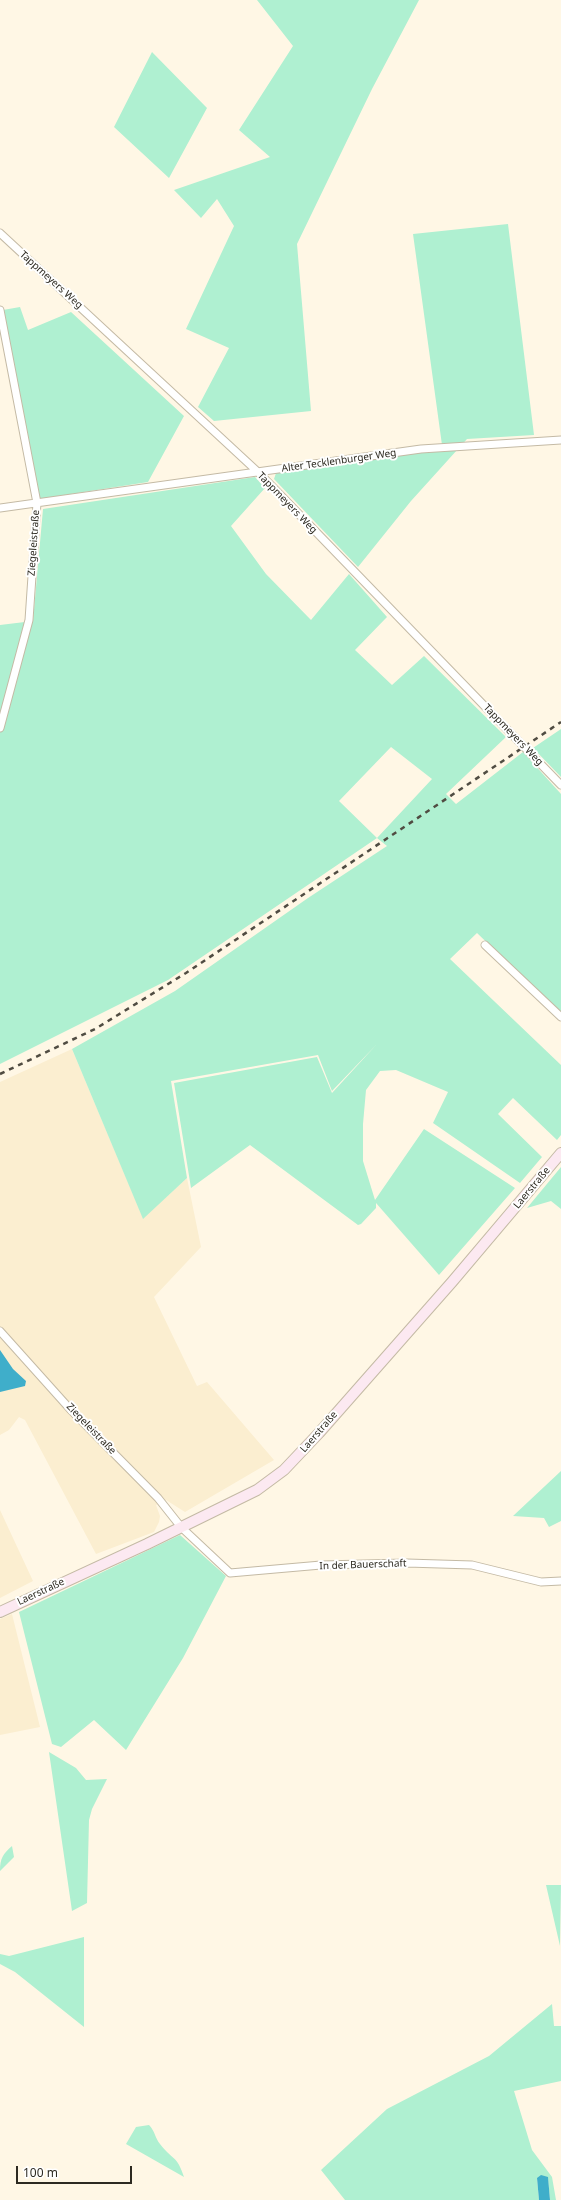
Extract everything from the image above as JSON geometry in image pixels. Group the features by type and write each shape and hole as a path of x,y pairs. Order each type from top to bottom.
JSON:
{"main road":[{"name":"Laerstraße","path":"0,1612 181,1528 270,1482 299,1456 452,1282 561,1153"}],"street":[{"name":"Tappmeyers Weg","path":"0,233 259,473 561,785"},
{"name":"Ziegeleistraße","path":"0,310 37,503 29,620 0,728"},
{"name":"Alter Tecklenburger Weg","path":"0,508 259,473 421,449 561,440"},
{"path":"485,945 561,1017"},
{"name":"Ziegeleistraße","path":"0,1331 70,1409 158,1498 181,1528"},
{"name":"In der Bauerschaft","path":"181,1528 230,1573 321,1565 407,1563 472,1565 541,1582 561,1581"}],"shaded area":[{"path":"72,1049 143,1218 187,1178 201,1247 154,1297 197,1386 207,1382 274,1460 185,1512 166,1500 156,1505 160,1516 154,1532 96,1554 25,1420 19,1417 9,1430 0,1435 0,1082"},
{"path":"0,1510 33,1581 0,1598"},
{"path":"12,1614 40,1727 0,1735 0,1619"}],"green space":[{"path":"257,0 419,0 372,89 297,244 311,411 214,421 198,407 229,348 186,329 234,226 217,199 201,218 174,190 270,157 239,130 293,46"},
{"path":"152,52 207,108 169,178 114,127"},
{"path":"508,224 534,435 467,439 411,501 358,567 274,479 276,473 384,458 442,445 413,234"},
{"path":"20,307 28,330 71,312 184,416 148,482 39,499 3,310"},
{"path":"255,477 265,488 231,526 266,574 311,620 349,574 387,617 355,650 392,685 424,656 506,737 446,794 456,804 523,752 561,794 561,1014 477,933 450,959 561,1065 561,1135 557,1140 513,1098 498,1114 542,1157 520,1183 433,1123 448,1092 396,1070 380,1071 366,1090 363,1124 363,1161 375,1200 424,1129 515,1188 439,1275 376,1203 376,1208 361,1224 358,1225 250,1145 191,1188 174,1083 317,1057 332,1093 377,1044 332,1091 318,1055 171,1081 187,1178 143,1219 72,1049 175,991 308,898 387,846 377,838 168,980 0,1064 0,625 33,621 43,509","holes":["391,747 432,779 377,838 339,801"]},
{"path":"561,729 561,777 533,748"},
{"path":"561,1167 561,1209 551,1201 527,1208"},
{"path":"561,1471 561,1521 549,1527 544,1518 513,1516"},
{"path":"180,1535 226,1576 183,1658 126,1750 94,1720 61,1747 52,1744 19,1612"},
{"path":"49,1752 76,1768 86,1780 107,1779 92,1809 89,1820 87,1903 72,1911"},
{"path":"12,1846 14,1857 0,1871 3,1857 6,1851"},
{"path":"546,1885 561,1885 560,1946"},
{"path":"84,1937 84,2027 15,1972 0,1964 0,1954 9,1956"},
{"path":"552,2004 554,2026 561,2026 561,2081 514,2091 532,2150 552,2177 556,2200 550,2200 548,2178 537,2178 539,2200 345,2200 321,2170 387,2109 489,2056"},
{"path":"149,2125 160,2144 179,2165 184,2177 126,2144 136,2127"}],"water":[{"path":"0,1350 13,1369 26,1381 25,1386 0,1392"},
{"path":"541,2175 548,2177 550,2200 539,2200 537,2178"}],"railway":[{"path":"0,1074 95,1029 186,973 561,722"}]}
